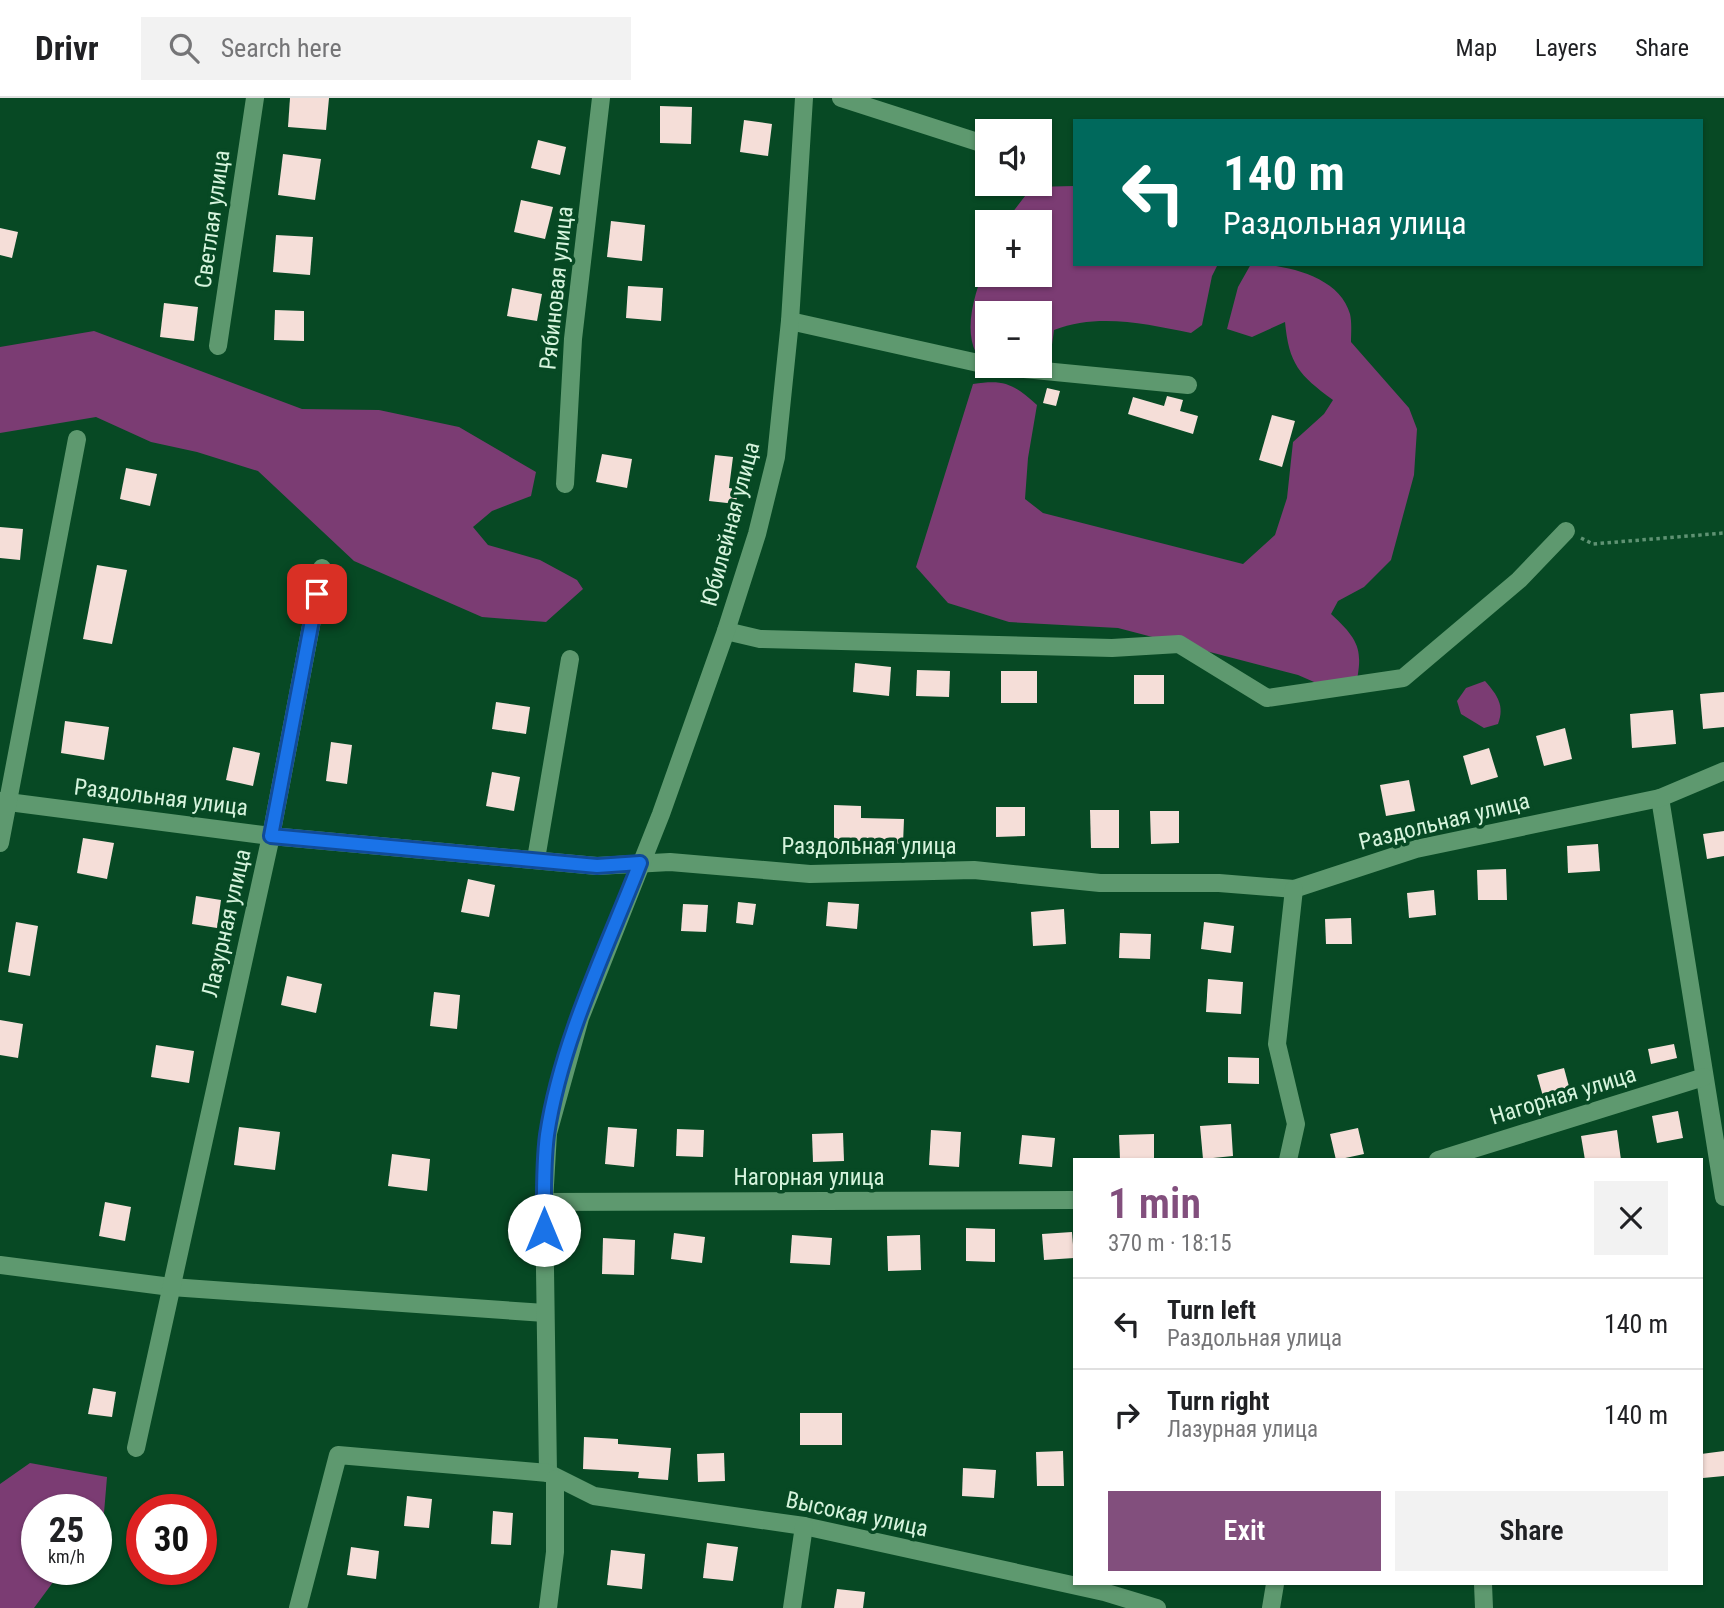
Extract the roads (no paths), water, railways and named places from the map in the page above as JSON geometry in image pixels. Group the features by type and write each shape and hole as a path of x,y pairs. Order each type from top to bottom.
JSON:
{"street":[{"name":"Светлая улица","path":"218,346 255,98"},
{"name":"Рябиновая улица","path":"565,484 573,339 601,98"},
{"name":"Юбилейная улица","path":"548,1608 555,1552 545,1313 544,1202 548,1133 559,1082 580,1018 726,631 757,534 776,457 790,321 803,98"},
{"path":"841,98 975,141"},
{"path":"790,321 975,362"},
{"path":"1052,372 1188,385"},
{"path":"0,843 4,802 77,439"},
{"path":"726,631 760,639 1112,648 1179,644 1267,698 1403,678 1519,580 1566,531"},
{"name":"Лазурная улица","path":"135,1448 271,836 322,568"},
{"path":"536,859 570,659"},
{"name":"Раздольная улица","path":"4,802 271,836 597,866 670,862 810,874 974,870 1100,883 1219,883 1294,889 1416,849 1660,797 1724,771"},
{"path":"1660,797 1724,1197"},
{"path":"1288,1158 1296,1124 1277,1044 1294,889"},
{"name":"Нагорная улица","path":"1444,1158 1704,1077"},
{"name":"Нагорная улица","path":"544,1202 1073,1200"},
{"path":"0,1265 171,1287 545,1313"},
{"name":"Высокая улица","path":"298,1608 338,1455 552,1476 594,1496 804,1526 1103,1600 1157,1608"},
{"path":"792,1608 804,1526"},
{"path":"1271,1608 1275,1585"},
{"path":"1483,1585 1484,1608"}]}
